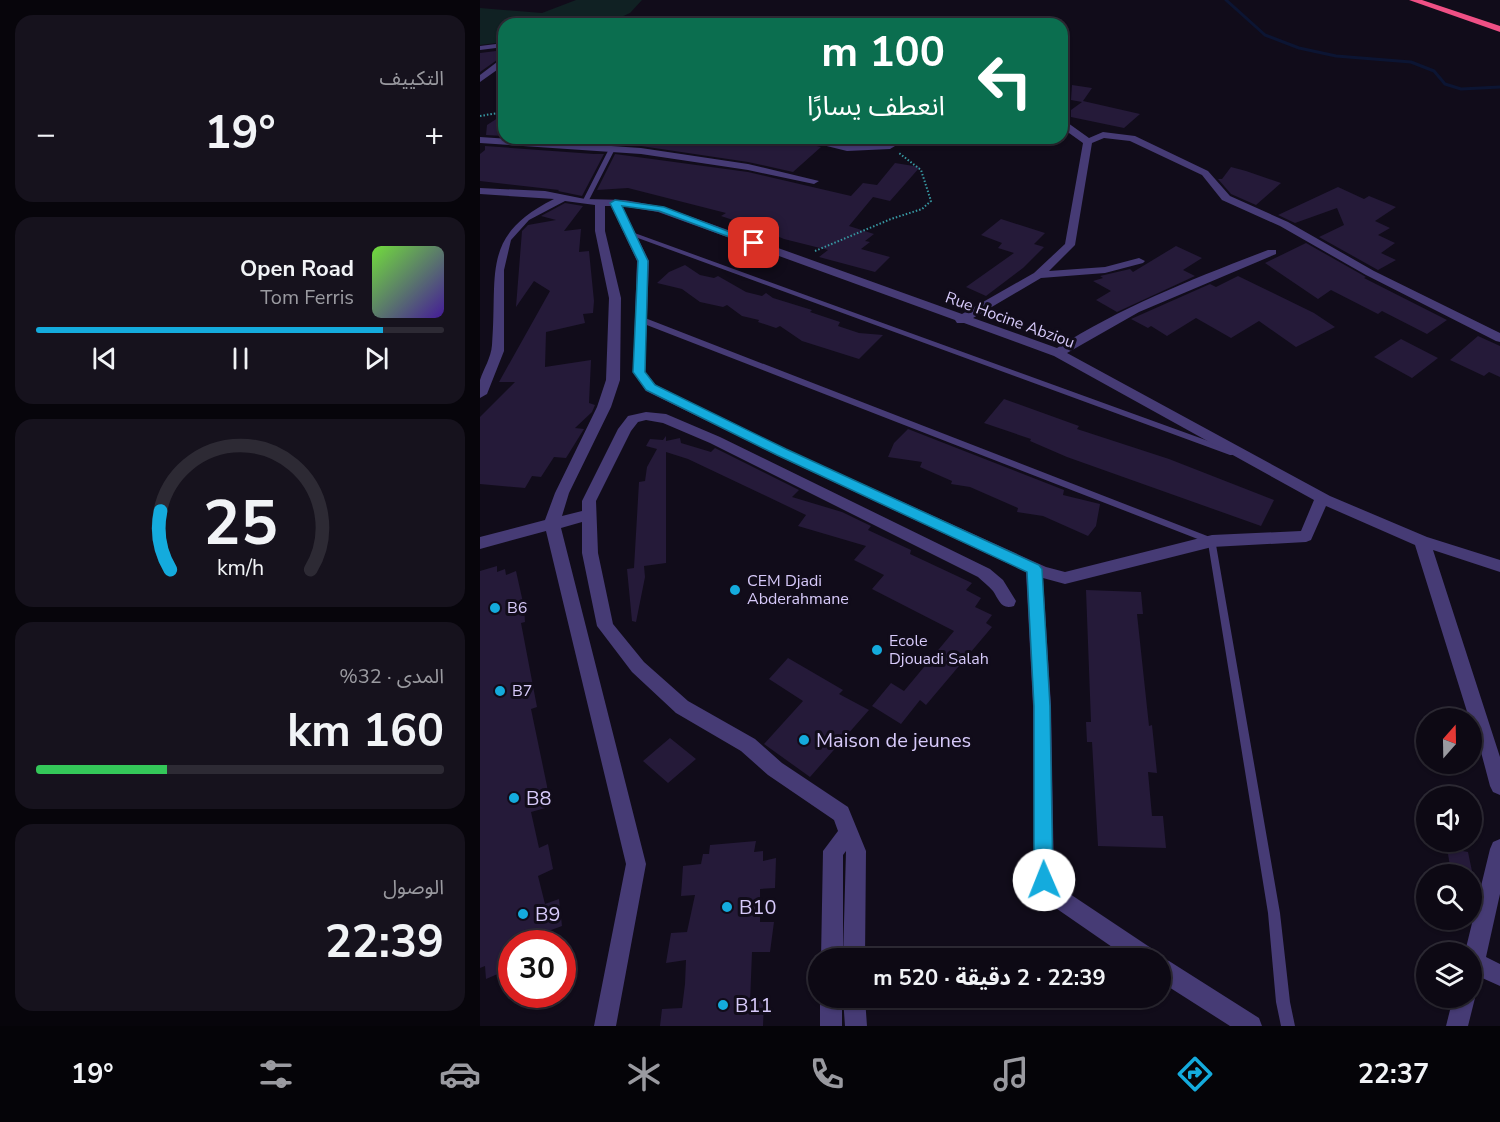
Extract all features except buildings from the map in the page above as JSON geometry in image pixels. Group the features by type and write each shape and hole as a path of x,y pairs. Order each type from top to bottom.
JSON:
{"highway":[{"path":"1413,0 1500,29"}],"street":[{"path":"480,48 498,46"},
{"path":"480,79 498,68"},
{"path":"1068,128 1088,142"},
{"path":"1088,142 1103,135 1132,138 1205,173 1226,198 1284,224 1370,273 1500,338"},
{"path":"480,140 498,141"},
{"path":"961,320 1038,276 1070,245 1088,142"},
{"path":"530,144 612,149 694,158 814,180"},
{"path":"592,149 594,144"},
{"path":"828,144 847,148 890,146"},
{"name":"Rue Hocine Abziou","path":"480,191 545,194 585,202 660,209 961,320 1059,353 1322,498 1422,541 1500,566"},
{"path":"480,394 498,350 497,266 506,238 517,222 526,215 564,198"},
{"path":"600,202 600,231 615,298 613,380 604,406 562,493 552,523 636,864 605,1026"},
{"path":"615,203 643,261 639,372 651,388 782,452 1034,569 1065,578 1212,541 1306,536 1322,498"},
{"path":"1059,353 1107,324 1199,280 1272,252"},
{"path":"1038,276 1105,270 1139,261"},
{"path":"854,948 856,850 841,814 775,770 748,745 682,707 638,667 605,626 590,553 588,515 593,489 625,429 633,420 646,416 666,419 715,440 984,573 997,584 1008,601"},
{"path":"480,543 588,515"},
{"path":"1422,541 1500,786"},
{"path":"1034,569 1042,706 1044,880 1047,889 1054,896 1131,948"},
{"path":"832,948 833,851 849,832"},
{"path":"1479,942 1500,849"},
{"path":"1482,970 1500,975"},
{"path":"1171,975 1251,1026"},
{"path":"831,1008 831,1026"},
{"path":"855,1008 856,1026"},
{"path":"1457,1026 1462,1008"}],"lane":[{"path":"585,202 612,149"},
{"path":"629,233 1263,464"},
{"path":"642,320 1212,541 1272,901 1283,1002 1288,1026"}],"path":[{"path":"480,116 498,113"},
{"path":"795,259 891,219 922,210 931,201 921,170 890,146"}],"shaded area":[{"path":"576,0 642,0 630,13 619,18 498,18 498,43 480,45 480,8 542,13"}],"waterway":[{"path":"1226,0 1265,35 1299,48 1336,56 1411,62 1434,71 1445,84 1461,89 1500,87"}],"place":[{"name":"CEM Djadi Abderahmane","path":"735,590"},
{"name":"B6","path":"495,608"},
{"name":"Ecole Djouadi Salah","path":"877,650"},
{"name":"B7","path":"500,691"},
{"name":"Maison de jeunes","path":"804,740"},
{"name":"B8","path":"514,798"},
{"name":"B10","path":"727,907"},
{"name":"B9","path":"523,914"},
{"name":"B11","path":"723,1005"}],"route":[{"path":"754,243 660,209 615,203 643,261 639,372 651,388 782,452 1034,569 1042,706 1044,880"}]}
